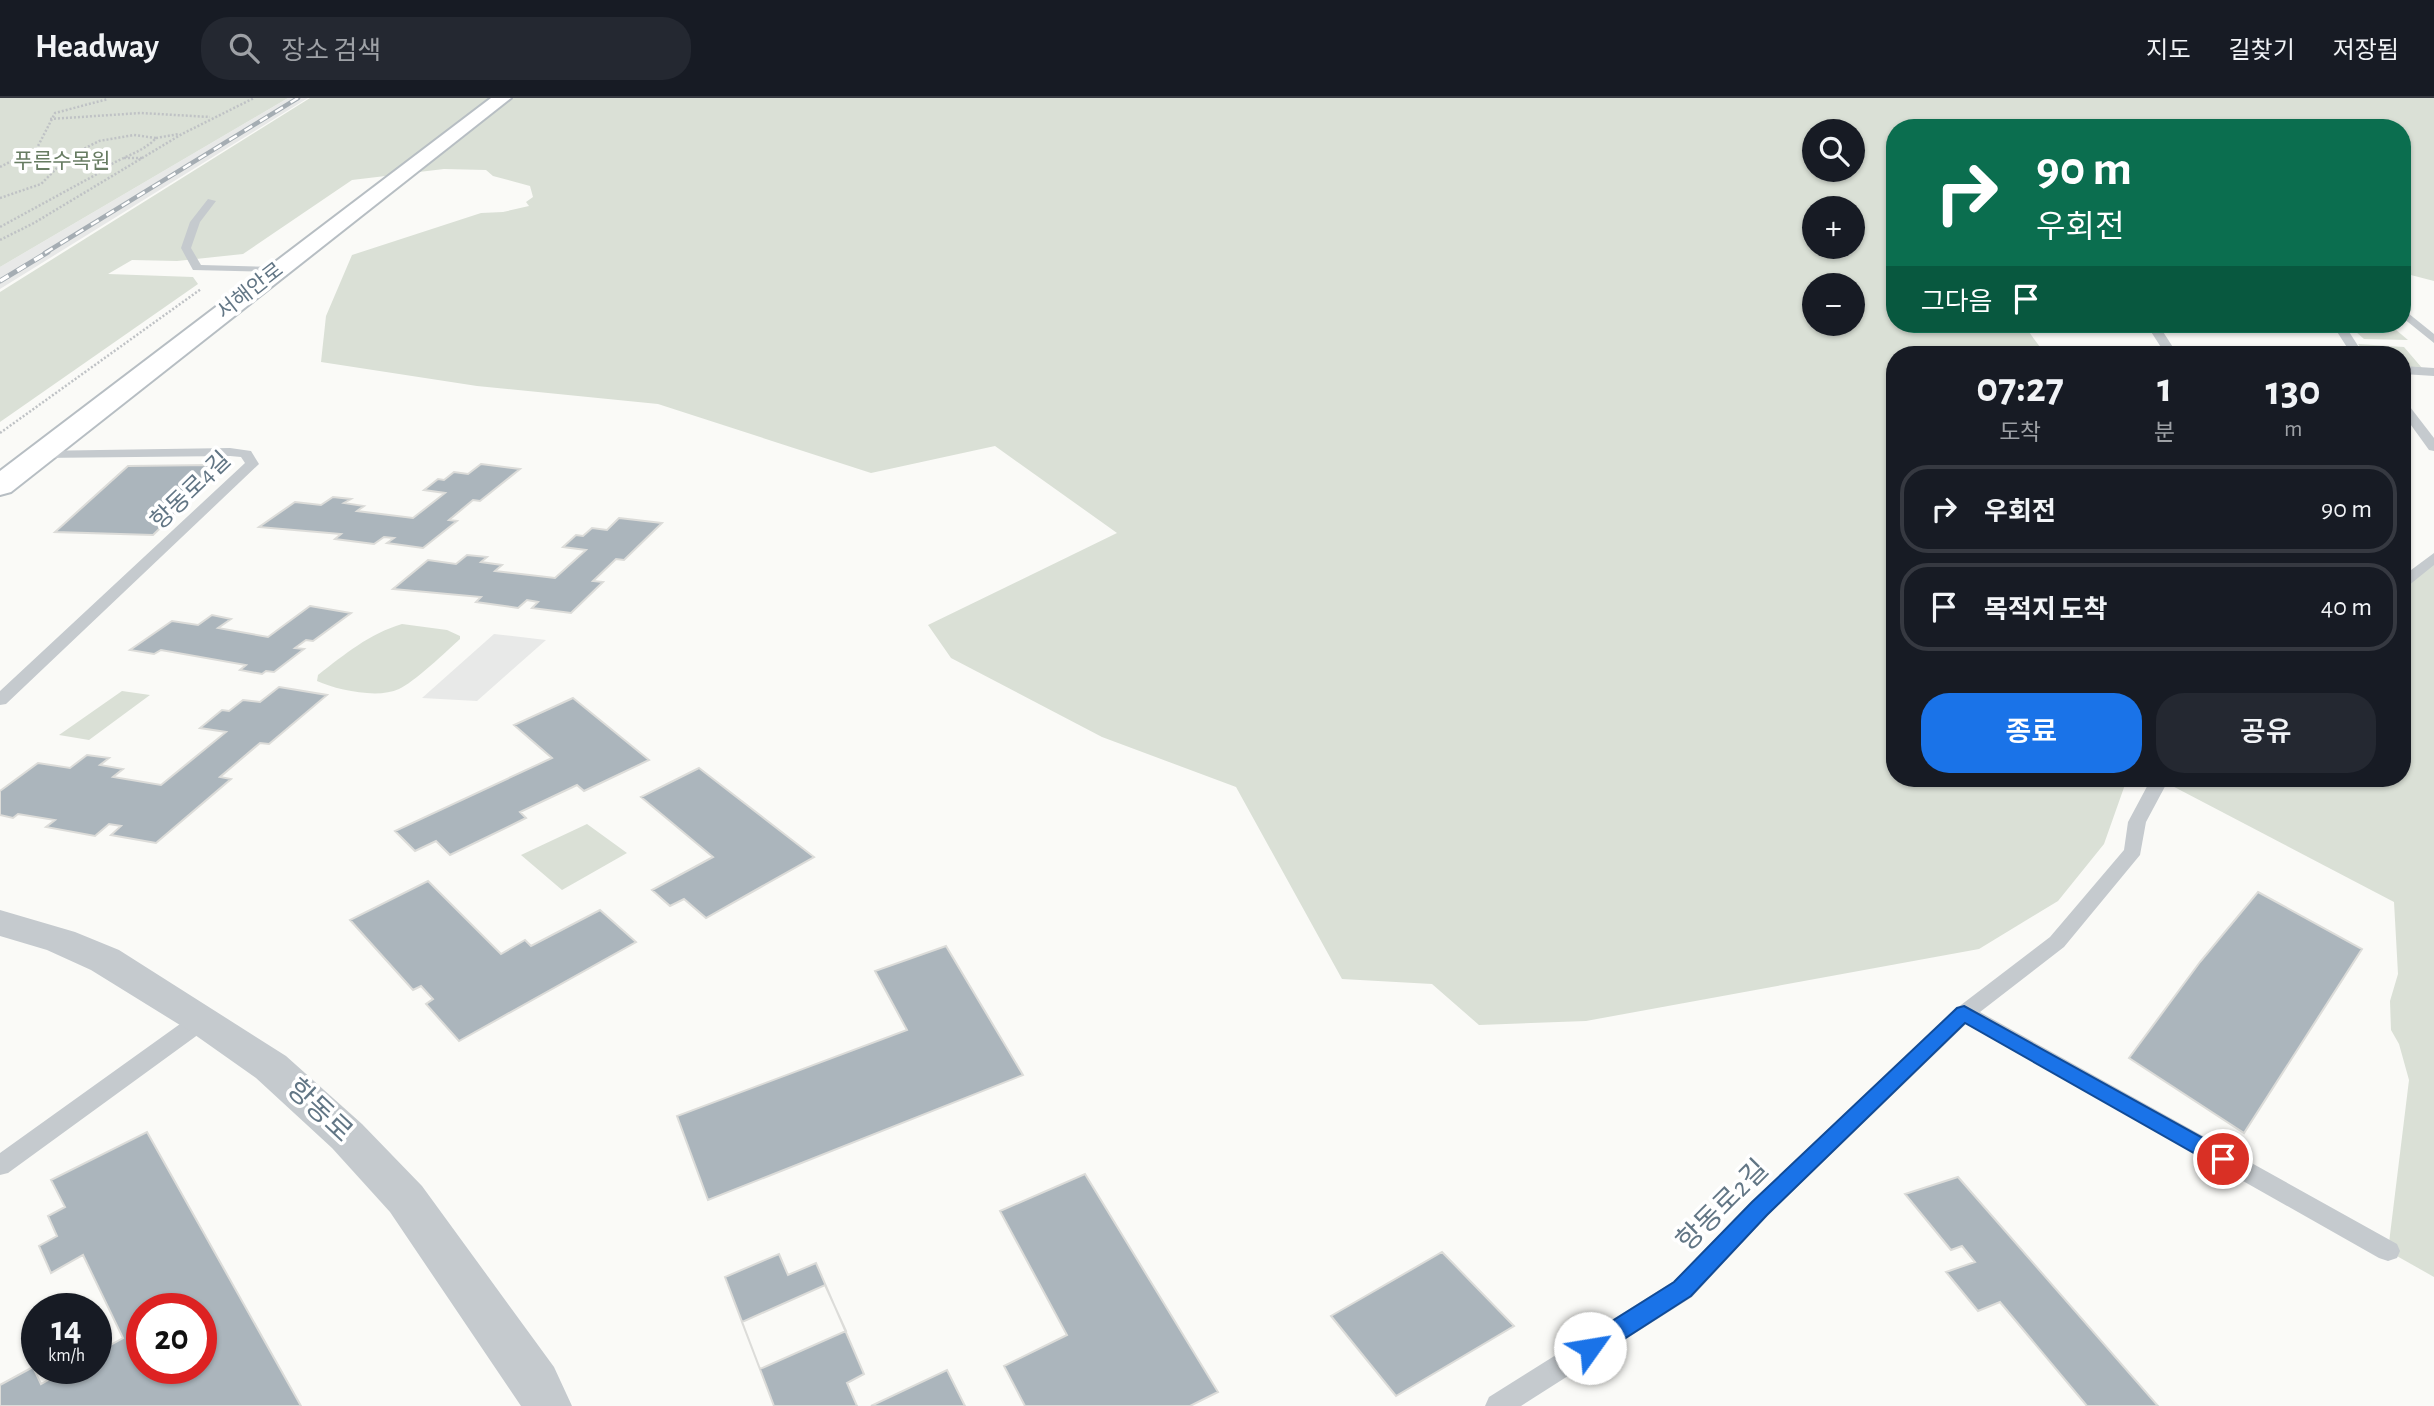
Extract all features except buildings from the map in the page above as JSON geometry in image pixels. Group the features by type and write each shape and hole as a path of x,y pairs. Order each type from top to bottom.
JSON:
{"main road":[{"name":"서해안로","path":"0,486 502,98"}],"street":[{"name":"항동로","path":"0,923 61,941 105,960 202,1020 271,1067 346,1136 406,1199 536,1383 547,1406"}],"lane":[{"path":"211,201 203,208 189,231 186,248 197,268 278,270"},
{"path":"2411,319 2434,340"},
{"path":"2411,371 2434,372"},
{"path":"2411,417 2434,447"},
{"name":"항동로4길","path":"0,700 252,464 246,454 230,452 40,454"},
{"path":"2411,576 2434,557"},
{"name":"항동로2길","path":"1498,1406 1682,1289 1759,1209 1964,1013 2057,943 2133,851 2137,822 2156,787"},
{"path":"1964,1013 2388,1251"},
{"path":"0,1166 202,1020"}],"path":[{"path":"0,240 18,233 210,117 254,98"},
{"path":"0,167 37,148 50,119 64,109 108,99"},
{"path":"50,119 160,113 210,117"},
{"path":"0,198 41,184 51,177 66,158 97,142 130,136 156,138 182,133"},
{"path":"0,227 99,173 120,158 140,150 156,138"},
{"path":"26,156 66,158"},
{"path":"120,158 145,158"},
{"path":"0,433 210,283"}],"shaded area":[{"path":"288,98 308,98 0,289 0,267"},
{"path":"494,634 546,640 477,701 422,698"}],"green space":[{"name":"푸른수목원","path":"0,98 288,98 0,267"},
{"path":"310,98 2434,98 2434,281 2411,275 2411,119 1886,119 1886,333 2030,333 2039,346 1886,346 1886,787 2124,787 2104,844 2058,901 1979,949 1586,1021 1479,1025 1432,984 1342,979 1236,787 1102,737 951,658 928,625 1117,533 995,446 871,473 658,404 477,386 321,362 326,316 352,255 481,213 503,212 529,206 526,202 533,197 530,186 493,176 486,170 444,169 352,180 243,254 177,261 132,260 108,274 193,277 198,284 0,422 0,292"},
{"path":"2357,333 2400,333 2408,340 2364,339"},
{"path":"2411,355 2422,368 2411,367"},
{"path":"2434,554 2434,1277 2388,1251 2409,1080 2399,1044 2391,1030 2390,1001 2398,974 2394,902 2174,787 2411,787 2411,571 2431,560"},
{"path":"402,624 447,630 460,636 460,639 413,680 390,692 358,692 317,681 318,675 358,645"},
{"path":"122,691 150,695 89,740 59,735"},
{"path":"587,824 627,853 562,890 521,855"}],"railway":[{"path":"45,253 298,98"},
{"path":"0,281 48,252"}],"route":[{"path":"1590,1348 1682,1289 1759,1209 1964,1013 2223,1159"}]}
